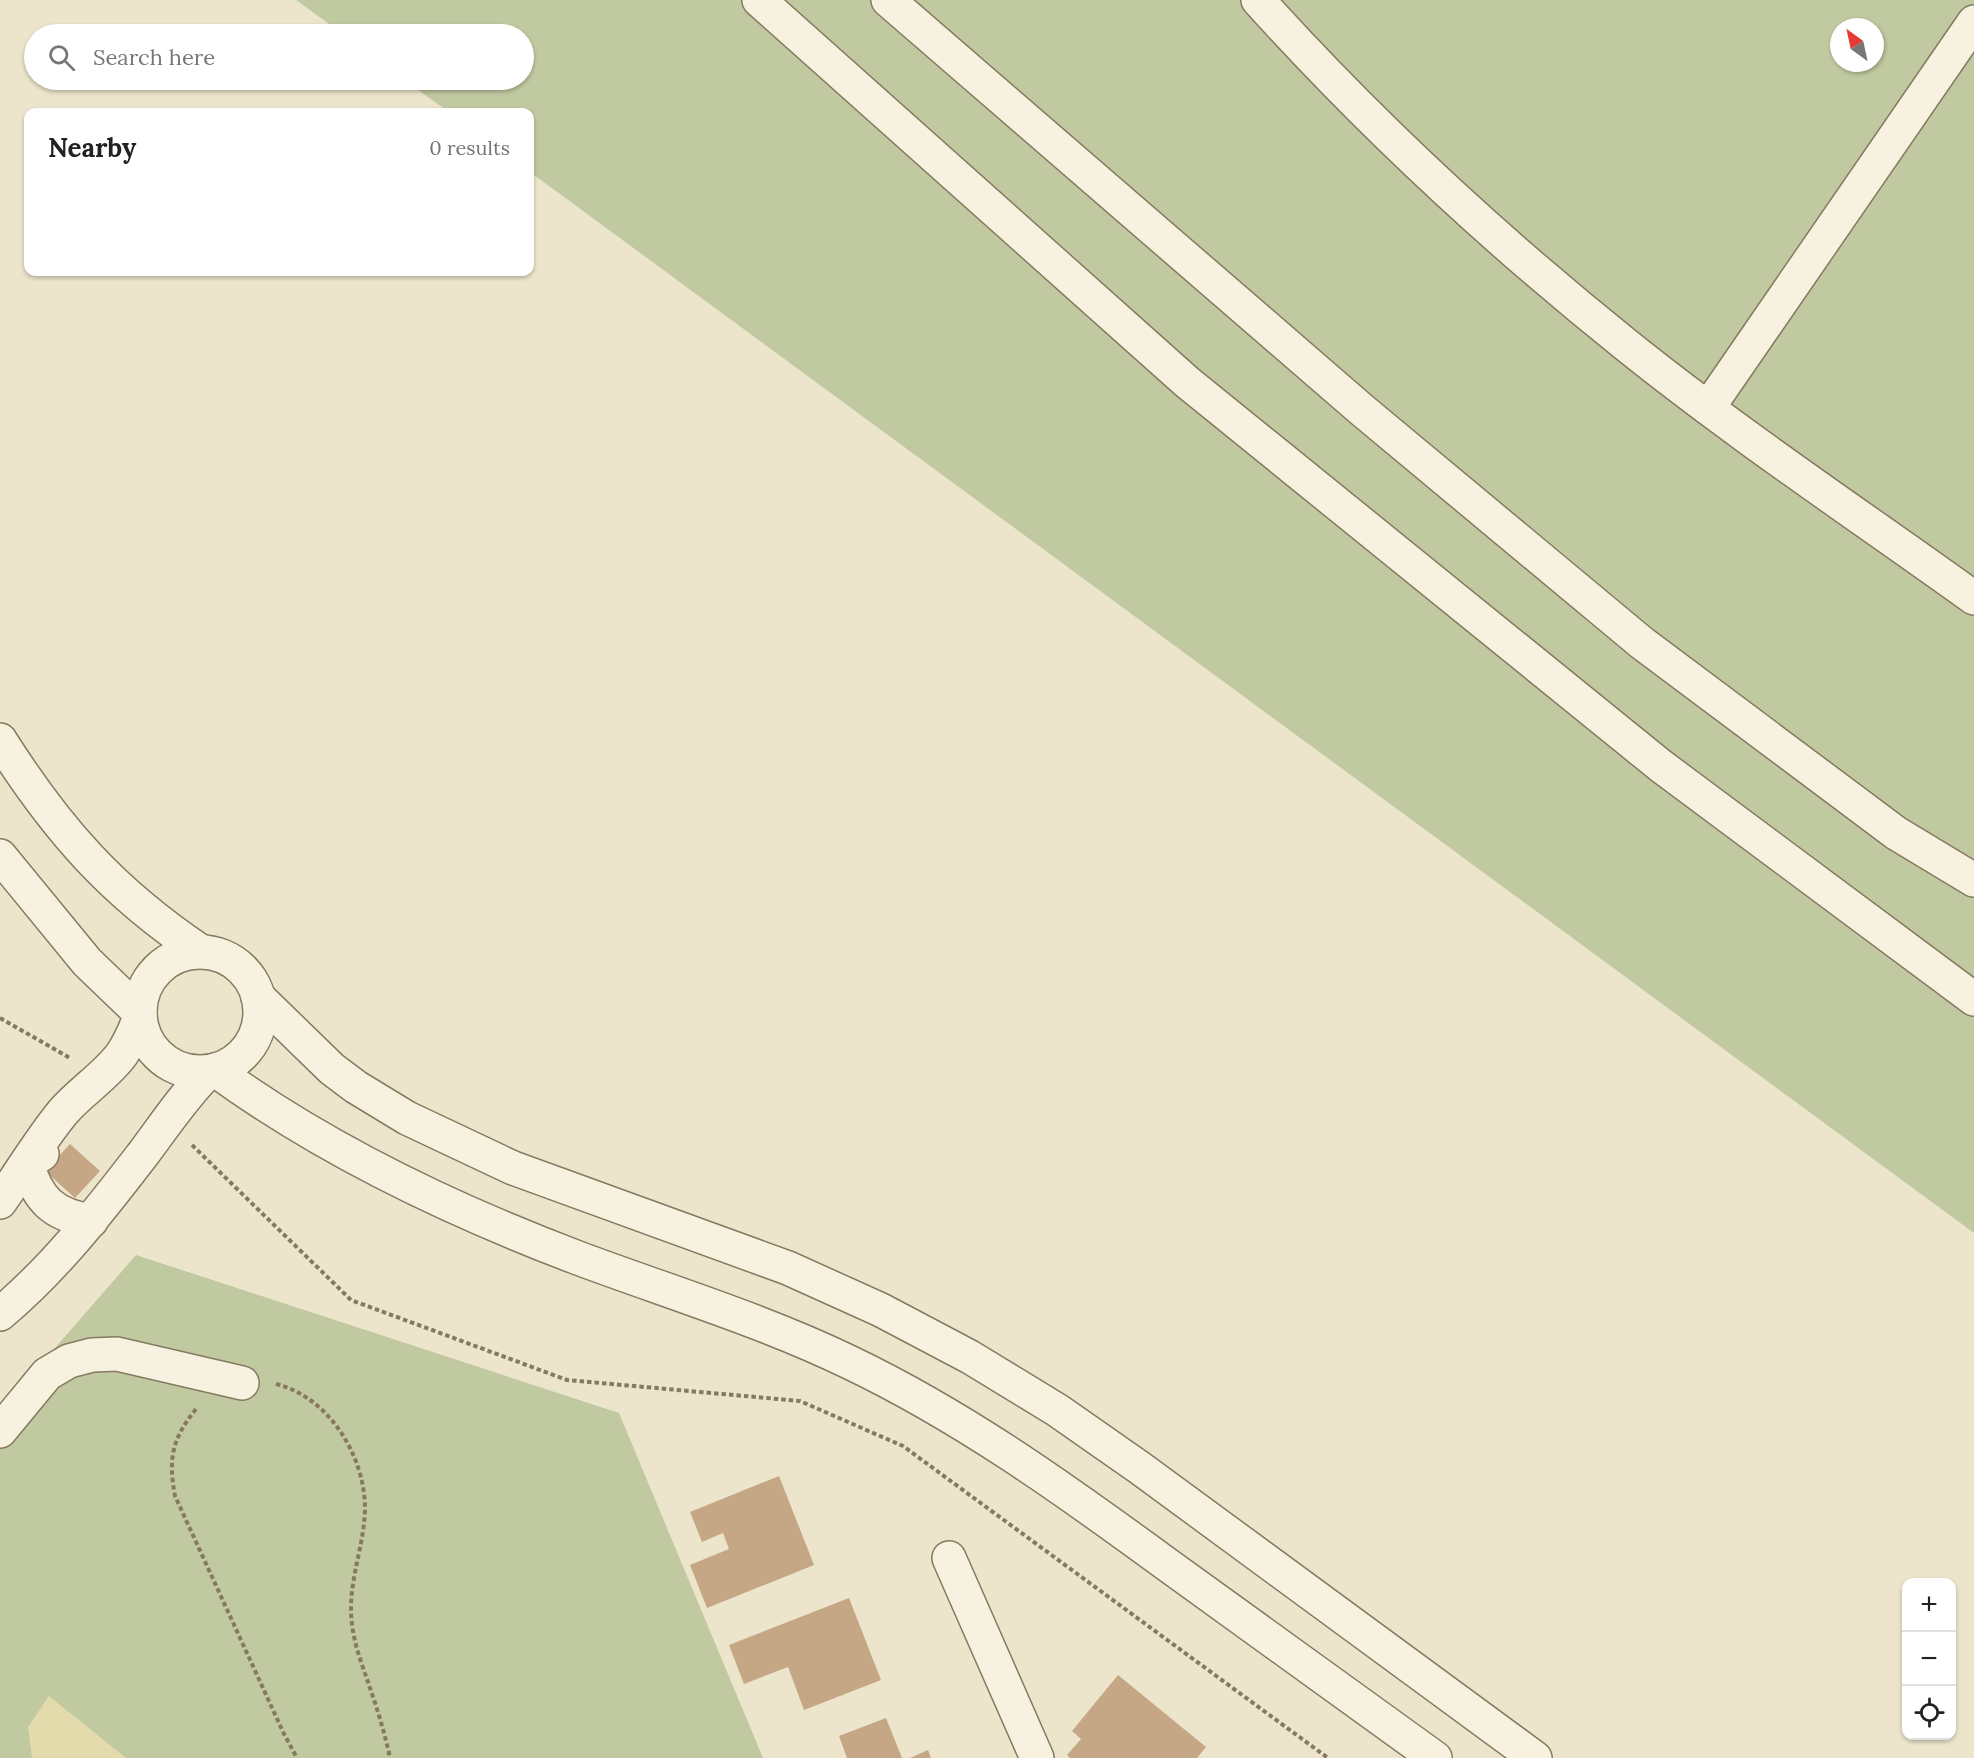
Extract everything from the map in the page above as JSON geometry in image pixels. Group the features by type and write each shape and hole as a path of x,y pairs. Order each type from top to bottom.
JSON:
{"street":[{"path":"759,0 1187,382 1661,766 1974,999"},
{"path":"888,0 1362,410 1642,643 1896,833 1974,880"},
{"path":"1258,0 1357,104 1443,187 1541,275 1708,408 1974,598"},
{"path":"1708,408 1974,22"},
{"path":"0,740 38,798 95,865 161,925 200,951"},
{"path":"0,856 87,962 140,1015 148,1043 168,1063 180,1069 211,1071 301,1128 397,1179 484,1219 575,1257 756,1323 848,1361 936,1407 1019,1460 1103,1518 1435,1758"},
{"path":"0,1202 64,1111 111,1067 131,1038 140,1015 141,997 147,982 157,969 184,954 200,951 231,960 243,969 253,982 260,1012 258,1027 252,1042 229,1064 211,1071 194,1085 91,1221 45,1273 0,1314"},
{"path":"258,997 332,1069 406,1118 513,1168 788,1268 881,1310 970,1357 1057,1410 1140,1468 1535,1758"},
{"path":"27,1164 32,1183 42,1198 56,1211 73,1218 91,1221"},
{"path":"0,1431 47,1374 69,1361 92,1355 117,1354 242,1383"},
{"path":"949,1558 1037,1758"}],"path":[{"path":"0,1018 68,1058 111,1067"},
{"path":"167,1121 351,1300 567,1380 800,1401 903,1446 1328,1758"},
{"path":"297,1758 176,1496 171,1472 174,1447 183,1425 198,1405 219,1391 242,1383 267,1382 291,1387 312,1400 334,1422 350,1448 360,1478 365,1508 351,1602 353,1632 390,1758"}],"green space":[{"path":"296,0 1974,0 1974,1233 534,175 534,108 443,108 418,90 534,90 534,24 329,24"},
{"path":"136,1255 619,1413 763,1758 0,1758 0,1411"}],"sand":[{"path":"49,1696 126,1758 32,1758 28,1727"}],"building":[{"path":"70,1144 100,1171 75,1198 45,1171"},
{"path":"779,1476 814,1565 707,1608 690,1565 729,1549 723,1533 702,1542 690,1512"},
{"path":"849,1598 881,1680 804,1710 788,1667 744,1684 729,1645"},
{"path":"1118,1675 1206,1747 1197,1758 1070,1758 1067,1755 1081,1739 1072,1731"},
{"path":"886,1718 902,1758 847,1758 839,1736"},
{"path":"928,1750 931,1758 910,1758"}]}
